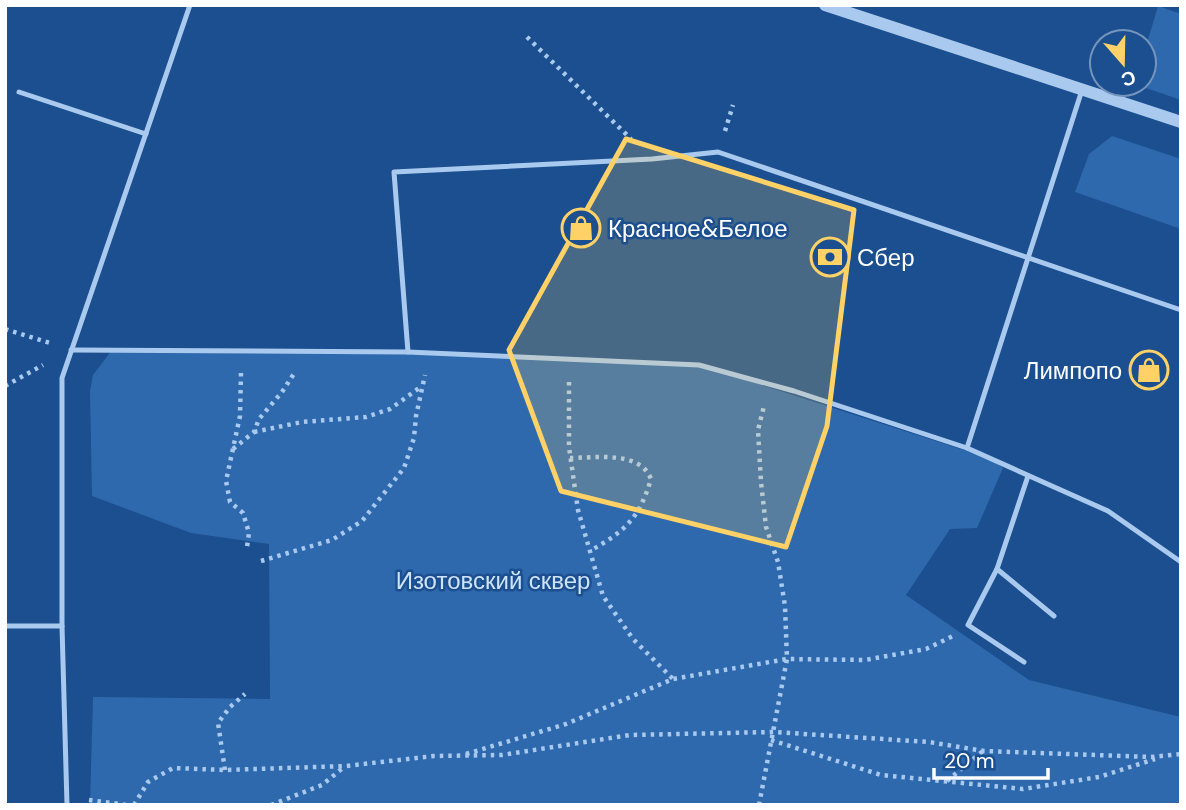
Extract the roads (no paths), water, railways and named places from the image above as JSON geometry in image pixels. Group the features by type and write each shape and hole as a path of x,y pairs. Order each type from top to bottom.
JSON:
{"street":[{"path":"825,5 1181,122"}],"lane":[{"path":"67,801 62,626 62,378 190,5"},
{"path":"967,448 1082,90"},
{"path":"19,92 146,134"},
{"path":"408,352 394,172 652,159 718,152 1181,310"},
{"path":"71,350 408,352 699,365 769,384 967,448 1108,512 1181,562"},
{"path":"1024,663 968,625 997,569 1028,476"},
{"path":"997,569 1054,616"},
{"path":"5,626 62,626"}],"place":[{"name":"Красное&Белое","path":"581,228"},
{"name":"Сбер","path":"830,257"},
{"name":"Лимпопо","path":"1149,370"}],"park label":[{"name":"Изотовский сквер","path":"493,580"}]}
